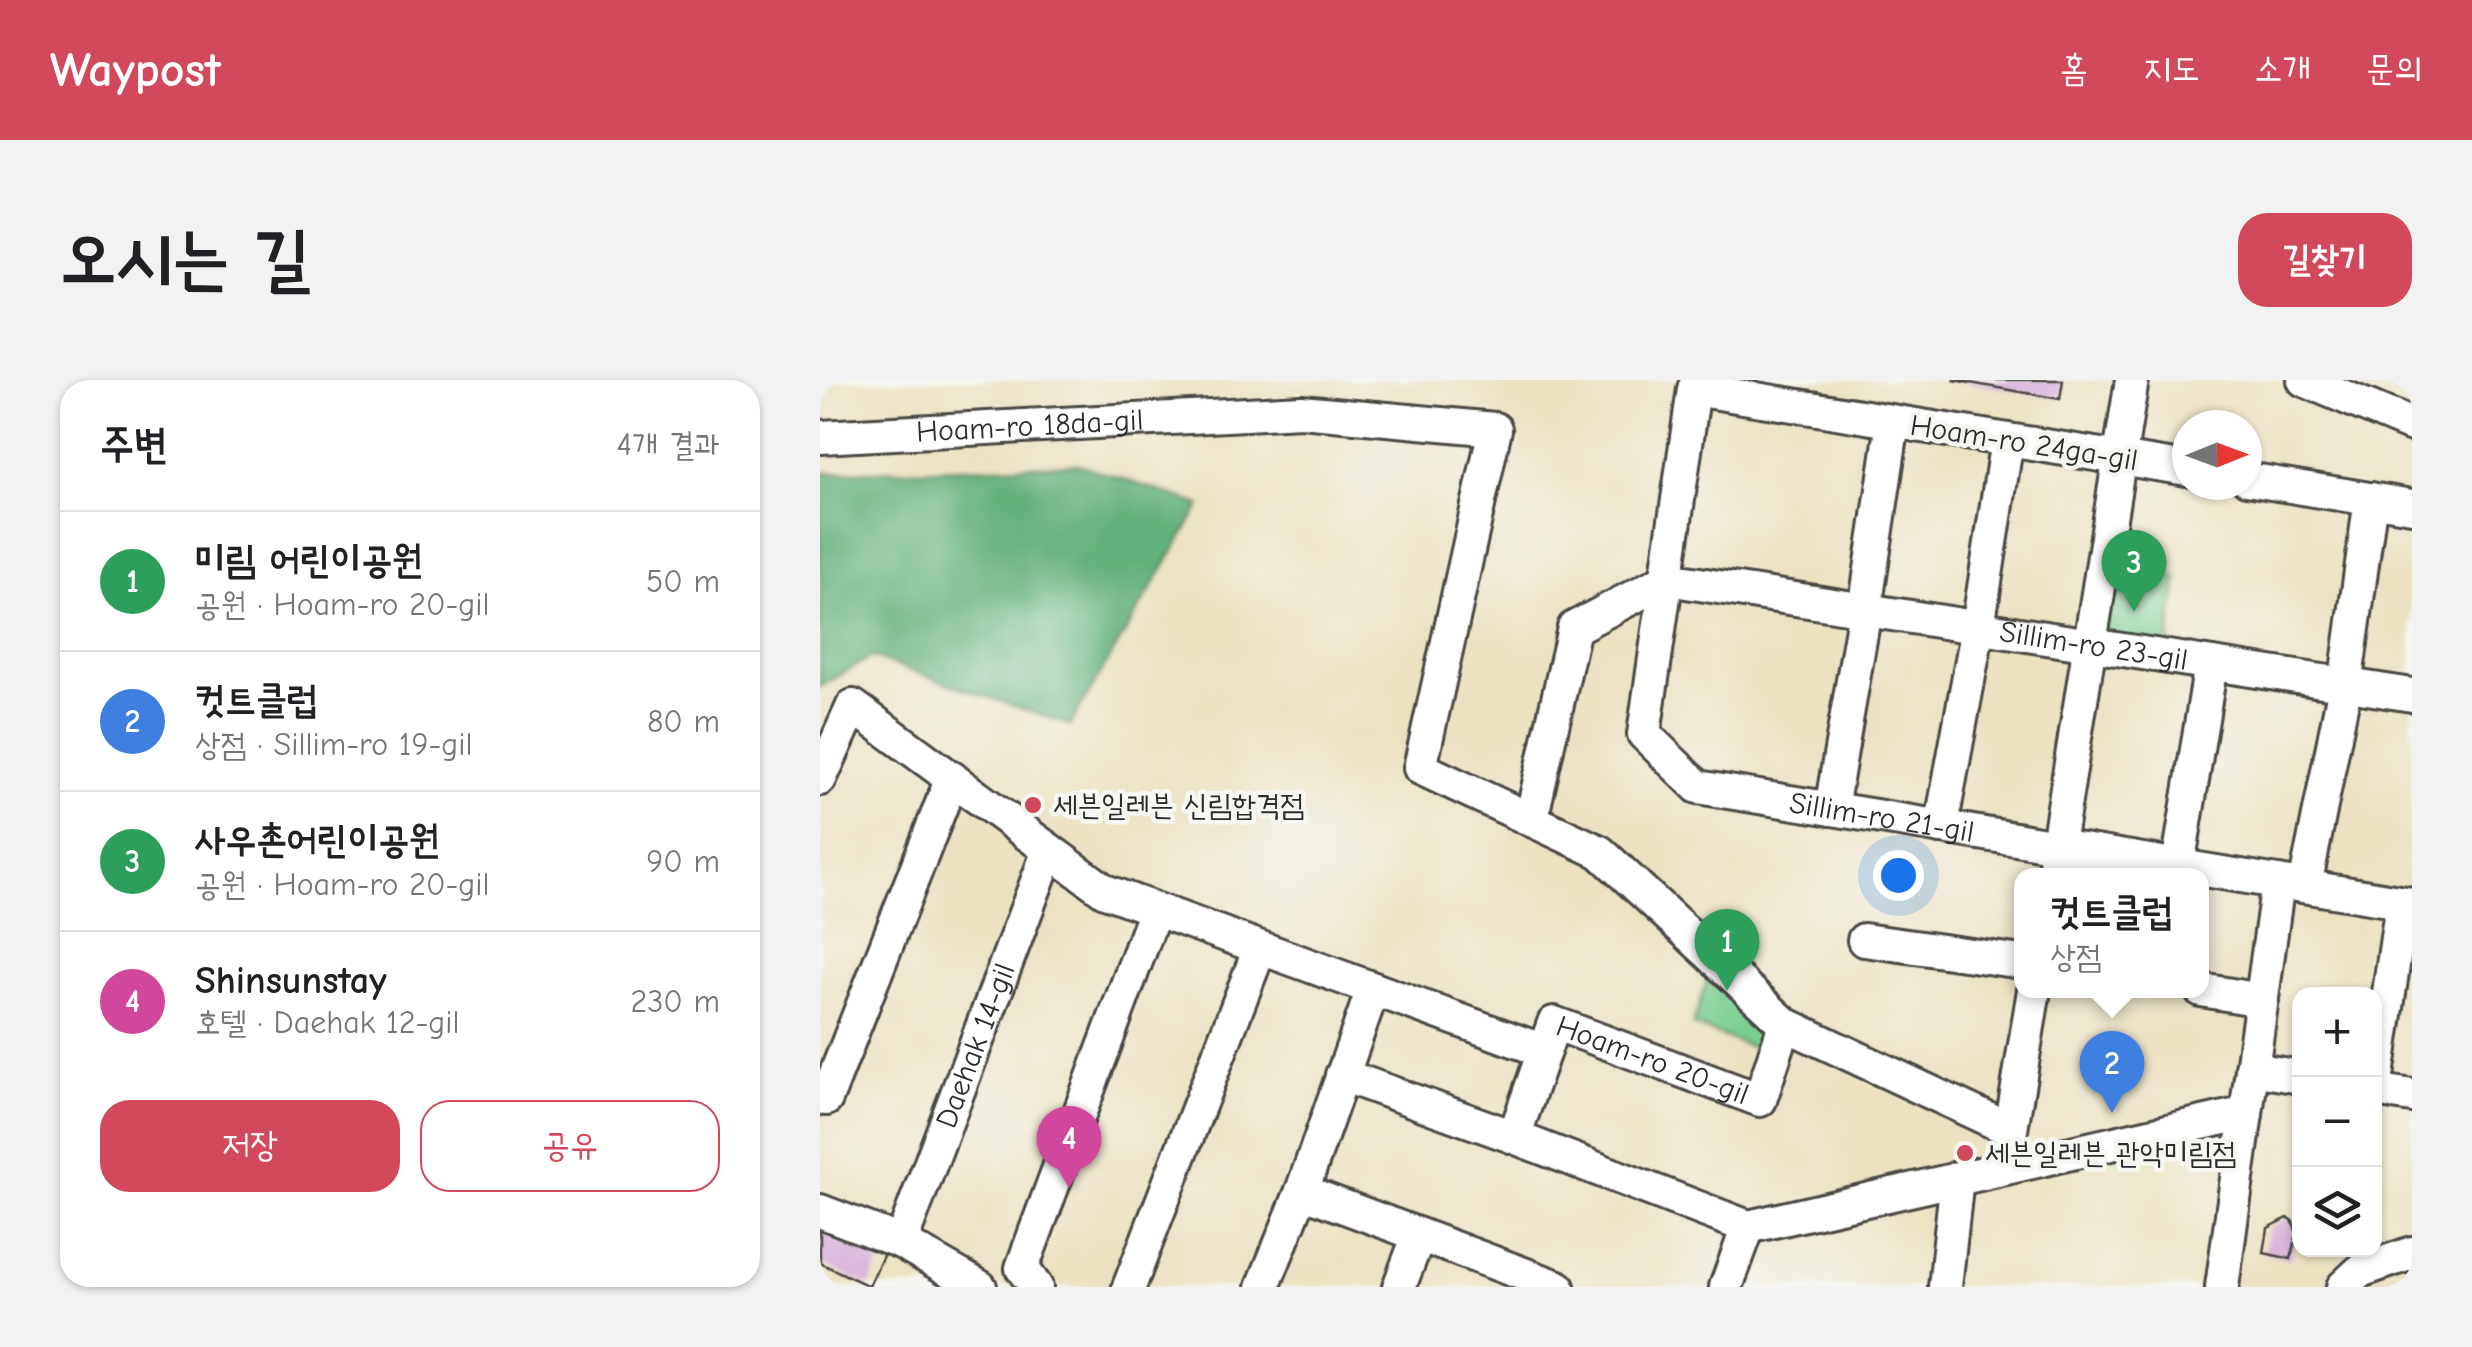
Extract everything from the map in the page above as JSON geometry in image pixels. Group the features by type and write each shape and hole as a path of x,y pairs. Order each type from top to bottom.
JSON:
{"street":[{"path":"2055,861 2132,380"},
{"path":"2304,380 2412,425"},
{"name":"Hoam-ro 24ga-gil","path":"1667,579 1694,389 2172,467"},
{"name":"Hoam-ro 18da-gil","path":"820,437 1300,396 1495,428 1420,768 1532,820"},
{"path":"1831,808 1866,610 1893,422"},
{"name":"Sillim-ro 23-gil","path":"1941,827 2007,440"},
{"path":"2262,481 2412,506"},
{"path":"2222,1287 2262,1000 2345,686 2370,499"},
{"path":"1667,579 1574,628 1532,820 1600,852 1786,1024 2012,1130"},
{"name":"Sillim-ro 23-gil","path":"1667,579 2412,695"},
{"name":"Sillim-ro 21-gil","path":"1667,579 1644,734 1698,787 1941,827 2055,861 2191,868"},
{"name":"Sillim-ro 23-gil","path":"2178,866 2211,664"},
{"path":"820,779 853,706 1106,892 1544,1051 1514,1137"},
{"path":"826,1099 952,778"},
{"name":"Daehak 14-gil","path":"901,1242 1050,850"},
{"name":"Sillim-ro 21-gil","path":"2209,871 2407,903"},
{"path":"2377,1077 2407,903"},
{"path":"1036,1287 1022,1268 1154,910"},
{"path":"1864,940 2014,961"},
{"path":"1128,1287 1260,948"},
{"path":"1263,1287 1302,1191 1373,989"},
{"path":"2209,991 2262,1000"},
{"path":"2007,1166 2033,998"},
{"name":"Hoam-ro 20-gil","path":"1544,1051 1554,1024 1760,1100 1786,1024"},
{"path":"2252,1069 2292,1076"},
{"path":"1342,1075 1748,1226 2246,1112"},
{"path":"2382,1091 2412,1096"},
{"path":"1946,1287 1957,1178"},
{"path":"1302,1191 1558,1287"},
{"path":"820,1211 901,1242 980,1287"},
{"path":"1726,1287 1748,1226"},
{"path":"1399,1287 1419,1235"},
{"path":"2342,1287 2360,1271 2412,1254"}],"green space":[{"path":"1078,464 1201,505 1070,725 871,657 820,687 820,473"},
{"path":"2102,566 2178,578 2167,657 2090,645"},
{"path":"1714,958 1785,1024 1775,1056 1693,1025"}],"building":[{"path":"1953,380 2063,380 2060,399"},
{"path":"2288,1218 2292,1220 2291,1259 2264,1253 2268,1228"},
{"path":"820,1227 847,1240 852,1233 886,1249 869,1286 820,1263"}],"place":[{"name":"사우촌어린이공원","path":"2134,612"},
{"name":"세븐일레븐 신림합격점","path":"1033,805"},
{"name":"미림 어린이공원","path":"1727,991"},
{"name":"컷트클럽","path":"2112,1113"},
{"name":"세븐일레븐 관악미림점","path":"1965,1153"},
{"name":"Shinsunstay","path":"1069,1188"}]}
